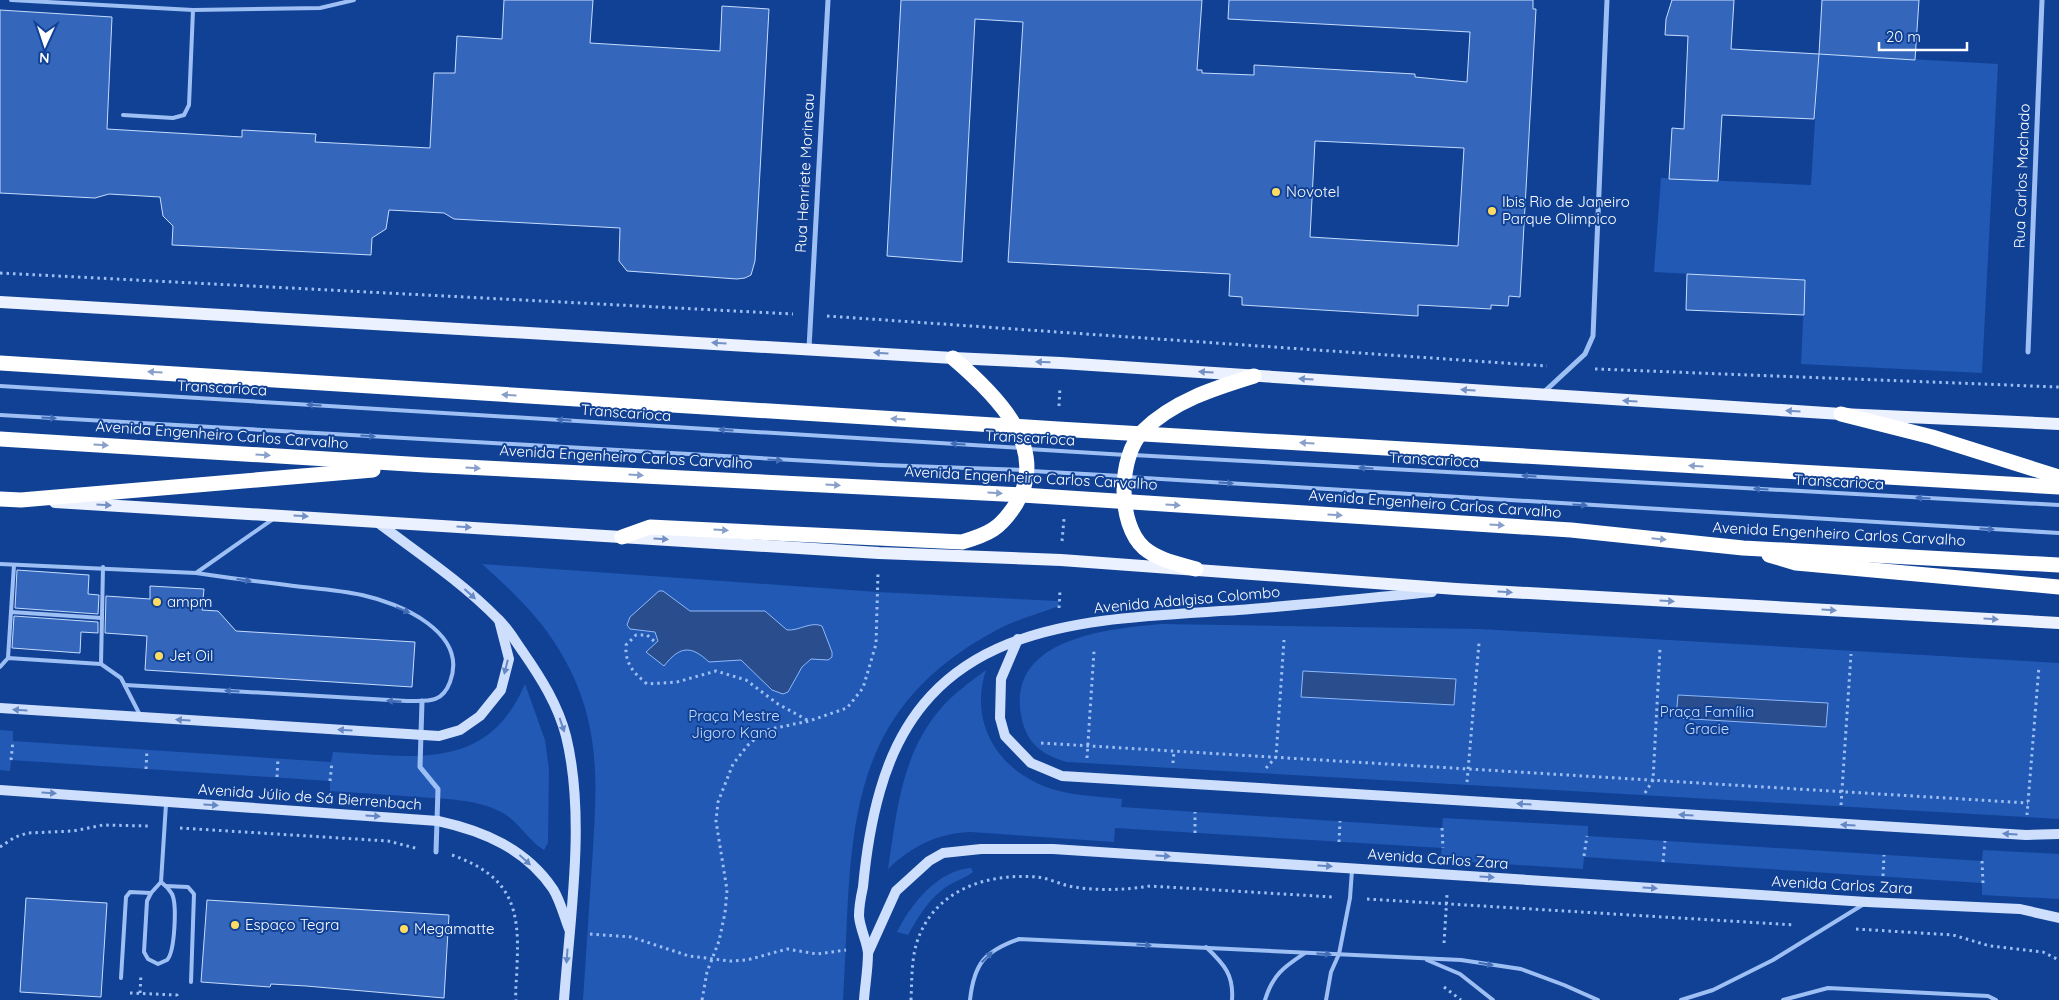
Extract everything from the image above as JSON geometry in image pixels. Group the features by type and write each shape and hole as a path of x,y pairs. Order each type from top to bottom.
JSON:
{"highway":[{"path":"622,537 650,527 962,542 988,535 1003,523 1022,495 1027,471 1024,449 1017,426 1001,404 978,379 953,358"},
{"path":"0,363 1017,426 2059,487"},
{"path":"1196,569 1154,555 1145,549 1134,535 1124,502 1125,477 1129,455 1141,433 1182,403 1208,390 1254,376"},
{"path":"1841,414 1932,437 2059,477"},
{"name":"Avenida Engenheiro Carlos Carvalho","path":"0,439 425,465 1022,495 1571,530 1743,548 2059,564"},
{"path":"0,499 21,500 425,465"},
{"path":"1743,548 1796,563 2059,587"}],"main road":[{"path":"0,302 1061,363 1841,414 2059,424"},
{"path":"21,500 879,553 1061,560 1456,589 2059,623"}],"street":[{"name":"Rua Henriete Morineau","path":"809,348 828,0"},
{"path":"1540,395 1585,354 1593,336 1607,0"},
{"name":"Rua Carlos Machado","path":"2028,352 2042,0"},
{"path":"376,521 462,586 499,620 541,678 555,705 566,736 576,834 564,1000"},
{"name":"Avenida Adalgisa Colombo","path":"864,1000 868,953 859,916 866,852 880,790 898,742 922,704 953,674 984,654 1018,639 1058,628 1126,617 1267,608 1456,589"},
{"path":"0,708 439,736 460,730 480,716 501,690 509,659 499,620"},
{"path":"1018,639 1001,679 1000,718 1005,736 1031,763 1062,776 2026,835 2059,834"},
{"path":"422,701 420,767 438,789 436,852"},
{"name":"Avenida Júlio de Sá Bierrenbach","path":"2,793 166,802 438,821 470,828 507,844 539,873 554,890 569,929"},
{"name":"Avenida Carlos Zara","path":"868,953 896,891 913,874 942,854 981,849 1053,849 1867,902 2020,910 2059,918"}],"lane":[{"path":"11,0 193,10 320,8 354,0"},
{"path":"123,115 173,118 184,115 189,106 193,10"},
{"name":"Transcarioca","path":"0,386 1024,449 2059,505"},
{"path":"0,415 880,465 1027,471 2059,533"},
{"path":"196,573 279,515"},
{"path":"0,564 196,573 361,595 419,616 450,648 453,664 452,679 446,692 433,701 125,685"},
{"path":"0,667 8,658 14,565"},
{"path":"101,664 104,568"},
{"path":"11,612 102,618"},
{"path":"8,658 101,664 118,676 125,685 141,717"},
{"path":"161,882 172,895 174,904 173,948 168,960 158,964 148,959 144,952 147,901 151,893 161,882 166,802"},
{"path":"1326,1000 1331,972 1340,954 1350,898 1352,868"},
{"path":"166,886 188,887 194,894 191,982"},
{"path":"121,978 126,897 130,892 151,893"},
{"path":"1681,1000 1713,990 1774,960 1867,902"},
{"path":"970,1000 972,979 986,956 1003,945 1020,939 1461,960 1520,969 1598,1000"},
{"path":"1206,948 1229,974 1233,984 1232,1000"},
{"path":"1265,1000 1269,987 1280,969 1305,953"},
{"path":"1422,958 1460,974 1493,1000"},
{"path":"1782,1000 1828,988 1988,996 1996,1000"}],"path":[{"path":"0,273 810,314 1571,368 2059,387"},
{"path":"1059,414 1060,387"},
{"path":"1062,544 1064,516"},
{"path":"702,1000 707,972 725,913 727,890 716,821 718,802 734,764 748,745 766,730 809,721 847,708 863,688 876,644 879,553"},
{"path":"1059,608 1060,591"},
{"path":"654,641 647,635 636,635 626,645 626,658 636,674 647,684 678,682 716,670 746,680 778,704 809,721"},
{"path":"1261,788 1262,773 1276,757 1284,640"},
{"path":"1466,801 1479,644"},
{"path":"1643,812 1644,796 1653,780 1660,649"},
{"path":"1086,777 1094,651"},
{"path":"1840,824 1851,654"},
{"path":"2026,835 2039,666"},
{"path":"11,760 13,741"},
{"path":"1009,741 2028,803"},
{"path":"146,769 148,750"},
{"path":"277,777 278,758"},
{"path":"330,781 332,762"},
{"path":"1195,812 1195,833"},
{"path":"1339,842 1340,821"},
{"path":"0,847 15,837 42,831 74,831 118,825 388,841 452,854 479,866 495,879 510,898 516,915 518,942 516,1000"},
{"path":"1442,828 1443,848"},
{"path":"1584,856 1587,836"},
{"path":"1663,862 1665,841"},
{"path":"1883,876 1884,855"},
{"path":"1982,861 1983,883"},
{"path":"910,1000 912,973 918,940 933,912 951,895 978,882 1007,876 1039,878 1091,888 1125,890 1150,886 1953,935 1990,946 2043,952 2059,960"},
{"path":"587,934 631,937 689,956 712,959 747,960 787,949 817,954 846,950"},
{"path":"126,992 177,995 177,1000"}],"green space":[{"path":"1819,54 1998,64 1982,373 1801,364 1805,280 1654,272 1661,178 1811,185"},
{"name":"Praça Mestre Jigoro Kano","path":"482,564 878,592 1058,601 1059,606 1019,620 995,631 943,665 906,703 880,745 863,790 854,838 849,889 843,1000 583,1000 595,806 594,753 590,727 573,675 558,648 523,603"},
{"name":"Praça Família Gracie","path":"1161,624 1480,629 2059,663 2059,819 1067,762 1051,756 1038,748 1028,736 1022,720 1020,693 1028,672 1043,655 1063,644 1087,635"},
{"path":"986,670 981,707 984,724 991,740 1013,768 1028,779 1055,790 1122,799 1121,807 1442,828 1443,818 1588,826 1588,836 1982,861 1983,850 2059,854 2059,899 1982,895 1982,883 1584,857 1583,869 1440,860 1442,848 1115,828 1114,842 971,832 947,835 916,847 888,869 894,826 903,784 918,744 928,725 942,707"},
{"path":"525,684 545,740 549,769 548,843 544,850 507,816 482,804 450,799 330,791 330,781 11,760 10,771 0,770 0,730 13,731 13,741 331,762 333,752 391,756 419,756 445,753 469,746 490,733 509,713"},
{"path":"971,868 973,872 946,887 927,905 908,935 897,932 910,910 927,890 947,875"}],"shaded area":[{"path":"659,591 663,591 690,611 765,611 787,630 809,625 822,626 832,652 832,657 828,660 811,659 802,667 788,692 783,694 772,690 741,660 709,662 696,652 685,650 675,655 664,666 646,652 658,641 655,632 630,629 627,625 630,617"},
{"path":"1303,671 1456,679 1454,705 1301,697"},
{"path":"1678,695 1828,703 1826,727 1676,718"}],"building":[{"path":"504,0 593,0 590,43 720,51 722,6 769,9 755,261 751,275 737,279 627,271 619,261 620,228 454,219 444,213 389,210 386,229 372,238 371,255 172,245 173,226 163,216 160,197 109,194 95,198 0,193 0,10 112,17 107,129 242,137 242,130 316,134 315,142 430,148 434,73 455,73 457,36 502,39"},
{"path":"901,0 1202,0 1197,70 1202,70 1202,73 1254,75 1254,65 1415,74 1415,77 1467,82 1470,32 1228,19 1229,0 1533,0 1533,9 1536,9 1520,297 1509,296 1508,306 1491,305 1491,309 1418,305 1418,316 1242,305 1242,297 1229,296 1230,274 1008,262 1023,22 975,19 962,262 887,256","holes":["1315,141 1464,148 1458,246 1310,237"]},
{"path":"1672,0 1734,0 1731,49 1819,54 1814,119 1722,115 1718,181 1669,179 1672,128 1684,129 1688,36 1665,35 1666,19"},
{"path":"1822,0 1919,0 1915,60 1819,54"},
{"path":"1687,274 1805,280 1804,315 1686,310"},
{"path":"17,570 89,575 88,594 99,595 98,614 15,608"},
{"path":"150,586 204,589 202,610 218,611 236,631 415,642 412,687 145,670 147,636 105,633 106,596 150,599"},
{"path":"14,616 98,622 98,633 81,632 80,653 12,648"},
{"path":"26,898 107,903 101,997 20,992"},
{"path":"207,900 449,915 444,998 306,986 271,984 270,987 201,982"}],"place":[{"name":"Novotel","path":"1276,192"},
{"name":"Ibis Rio de Janeiro Parque Olimpico","path":"1492,211"},
{"name":"ampm","path":"157,602"},
{"name":"Jet Oil","path":"159,656"},
{"name":"Espaço Tegra","path":"235,925"},
{"name":"Megamatte","path":"404,929"}]}
